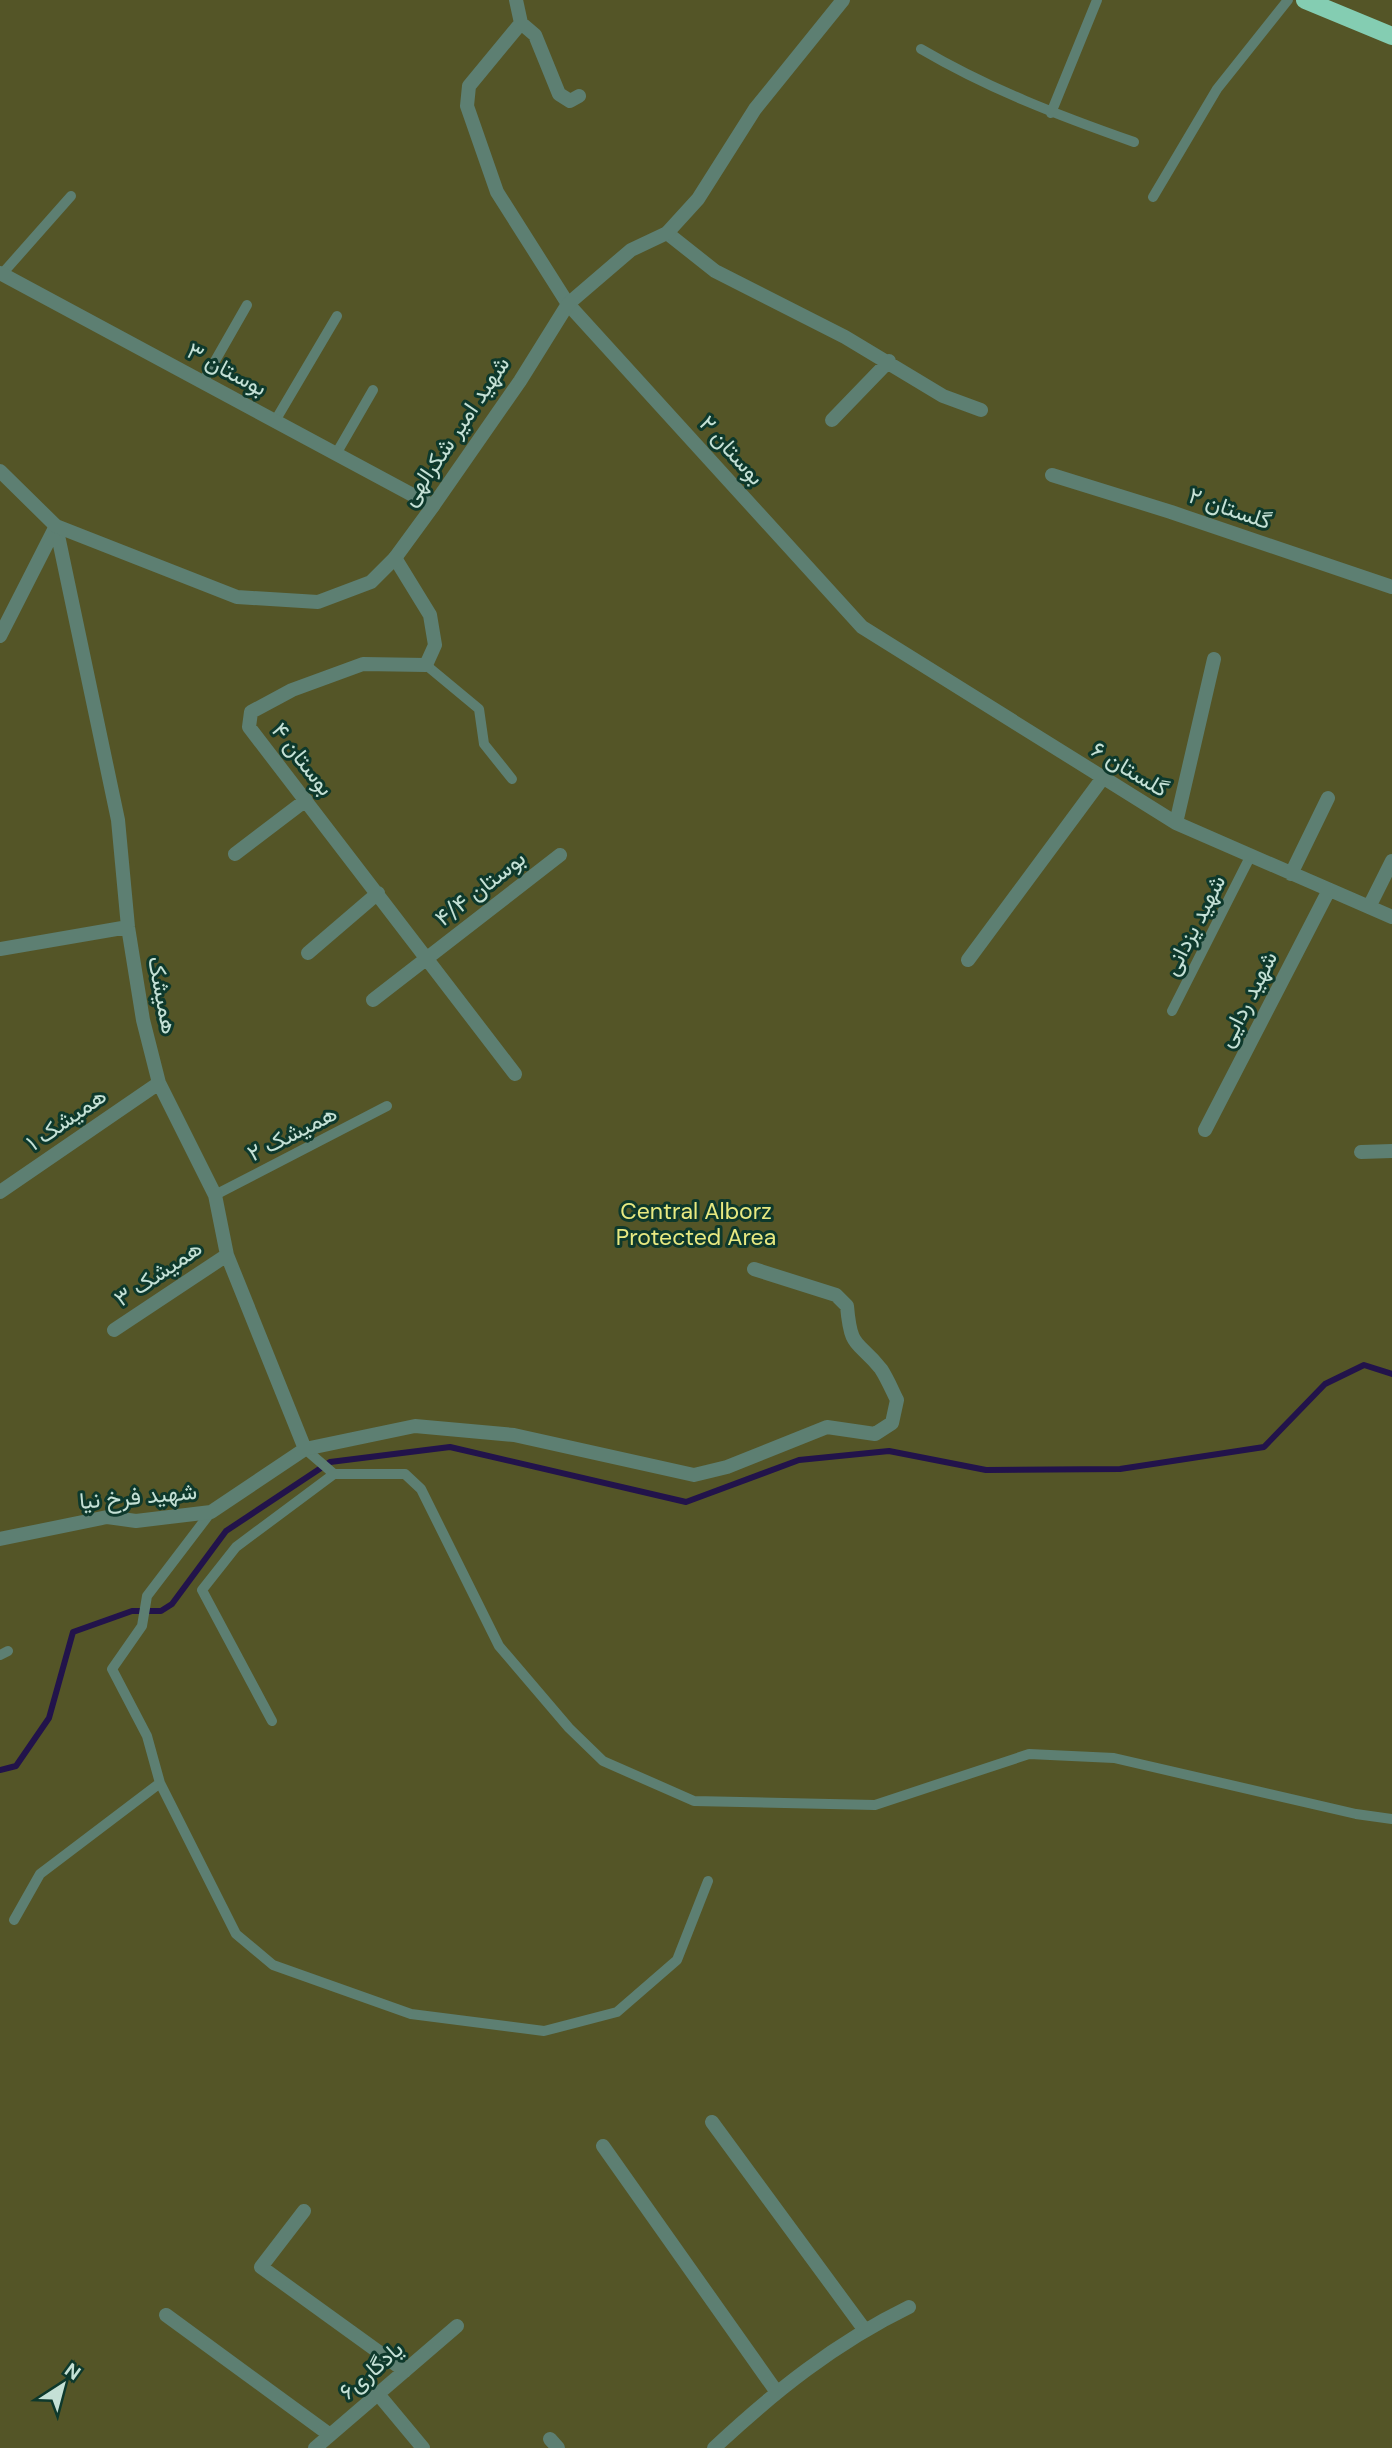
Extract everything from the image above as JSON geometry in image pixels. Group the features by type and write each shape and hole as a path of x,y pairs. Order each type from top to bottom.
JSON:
{"main road":[{"path":"1305,0 1392,36"}],"street":[{"path":"516,0 521,23 534,36 559,94 570,101 579,96"},
{"name":"شهید امیر شکرالهی","path":"0,471 56,526 237,597 318,602 371,582 395,558 433,506 520,381 568,303 631,250 667,233 698,198 755,109 843,0"},
{"name":"بوستان ۲","path":"521,23 469,86 467,106 497,192 568,303 862,627"},
{"path":"667,233 715,271 889,361 943,396 981,410"},
{"name":"بوستان ۳","path":"1,273 433,506"},
{"path":"832,421 889,361"},
{"name":"گلستان ۲","path":"1052,475 1392,587"},
{"path":"0,636 56,526"},
{"name":"همیشک","path":"56,526 118,820 128,927 143,1020 159,1083 215,1195 227,1255 309,1453"},
{"path":"395,558 430,615 435,645 426,665"},
{"name":"گلستان ۶","path":"862,627 1176,823 1392,917"},
{"path":"1176,823 1214,659"},
{"name":"بوستان ۴","path":"426,665 363,664 292,690 251,712 249,727 379,893 515,1074"},
{"path":"968,960 1102,779"},
{"path":"1291,874 1328,798"},
{"path":"235,854 306,800"},
{"name":"بوستان ۴/۴","path":"373,1000 560,855"},
{"path":"1369,907 1392,861"},
{"name":"شهید ردایی","path":"1205,1129 1329,890"},
{"path":"308,953 379,893"},
{"path":"0,949 128,927"},
{"name":"همیشک ۱","path":"0,1192 159,1083"},
{"path":"1361,1153 1392,1152"},
{"name":"همیشک ۳","path":"114,1330 227,1255"},
{"path":"309,1453 415,1426 514,1435 694,1475 727,1467 827,1427 875,1434 892,1423 897,1400 881,1369 856,1346 849,1329 847,1306 836,1295 754,1269"},
{"name":"شهید فرخ نیا","path":"0,1539 107,1517 136,1521 211,1513 309,1453"},
{"path":"712,2122 864,2329"},
{"path":"603,2146 776,2391"},
{"path":"304,2211 261,2267 405,2371"},
{"path":"714,2448 776,2391 864,2329 909,2307"},
{"path":"166,2315 330,2435"},
{"name":"یادگاری۶","path":"315,2448 457,2326"},
{"path":"378,2394 422,2448"}],"lane":[{"path":"1051,113 1097,0"},
{"path":"1153,197 1217,89 1288,0"},
{"path":"921,49 969,78 1051,113 1134,142"},
{"path":"1,273 71,196"},
{"path":"203,382 247,305"},
{"path":"275,421 337,316"},
{"path":"336,454 373,390"},
{"path":"426,665 479,709 484,744 512,779"},
{"name":"شهید یزدانی","path":"1172,1011 1250,857"},
{"name":"همیشک ۲","path":"215,1195 387,1106"},
{"path":"309,1453 334,1474"},
{"path":"272,1721 202,1590 236,1547 334,1474 405,1475 421,1489 499,1646 569,1728 603,1761 694,1801 875,1805 1029,1754 1114,1758 1356,1814 1392,1819"},
{"path":"211,1513 147,1596 142,1626 112,1669 147,1736 160,1783 236,1934 273,1965 411,2014 544,2031 617,2012 677,1960 708,1881"},
{"path":"14,1920 40,1874 160,1783"}],"green space":[{"name":"Central Alborz Protected Area","path":"0,0 1392,0 1392,2448 0,2448"}],"waterway":[{"path":"0,1770 16,1766 49,1718 73,1632 132,1611 161,1611 172,1604 226,1531 330,1462 450,1447 686,1502 799,1460 889,1451 986,1470 1120,1469 1264,1447 1325,1384 1364,1365 1392,1374"}]}
